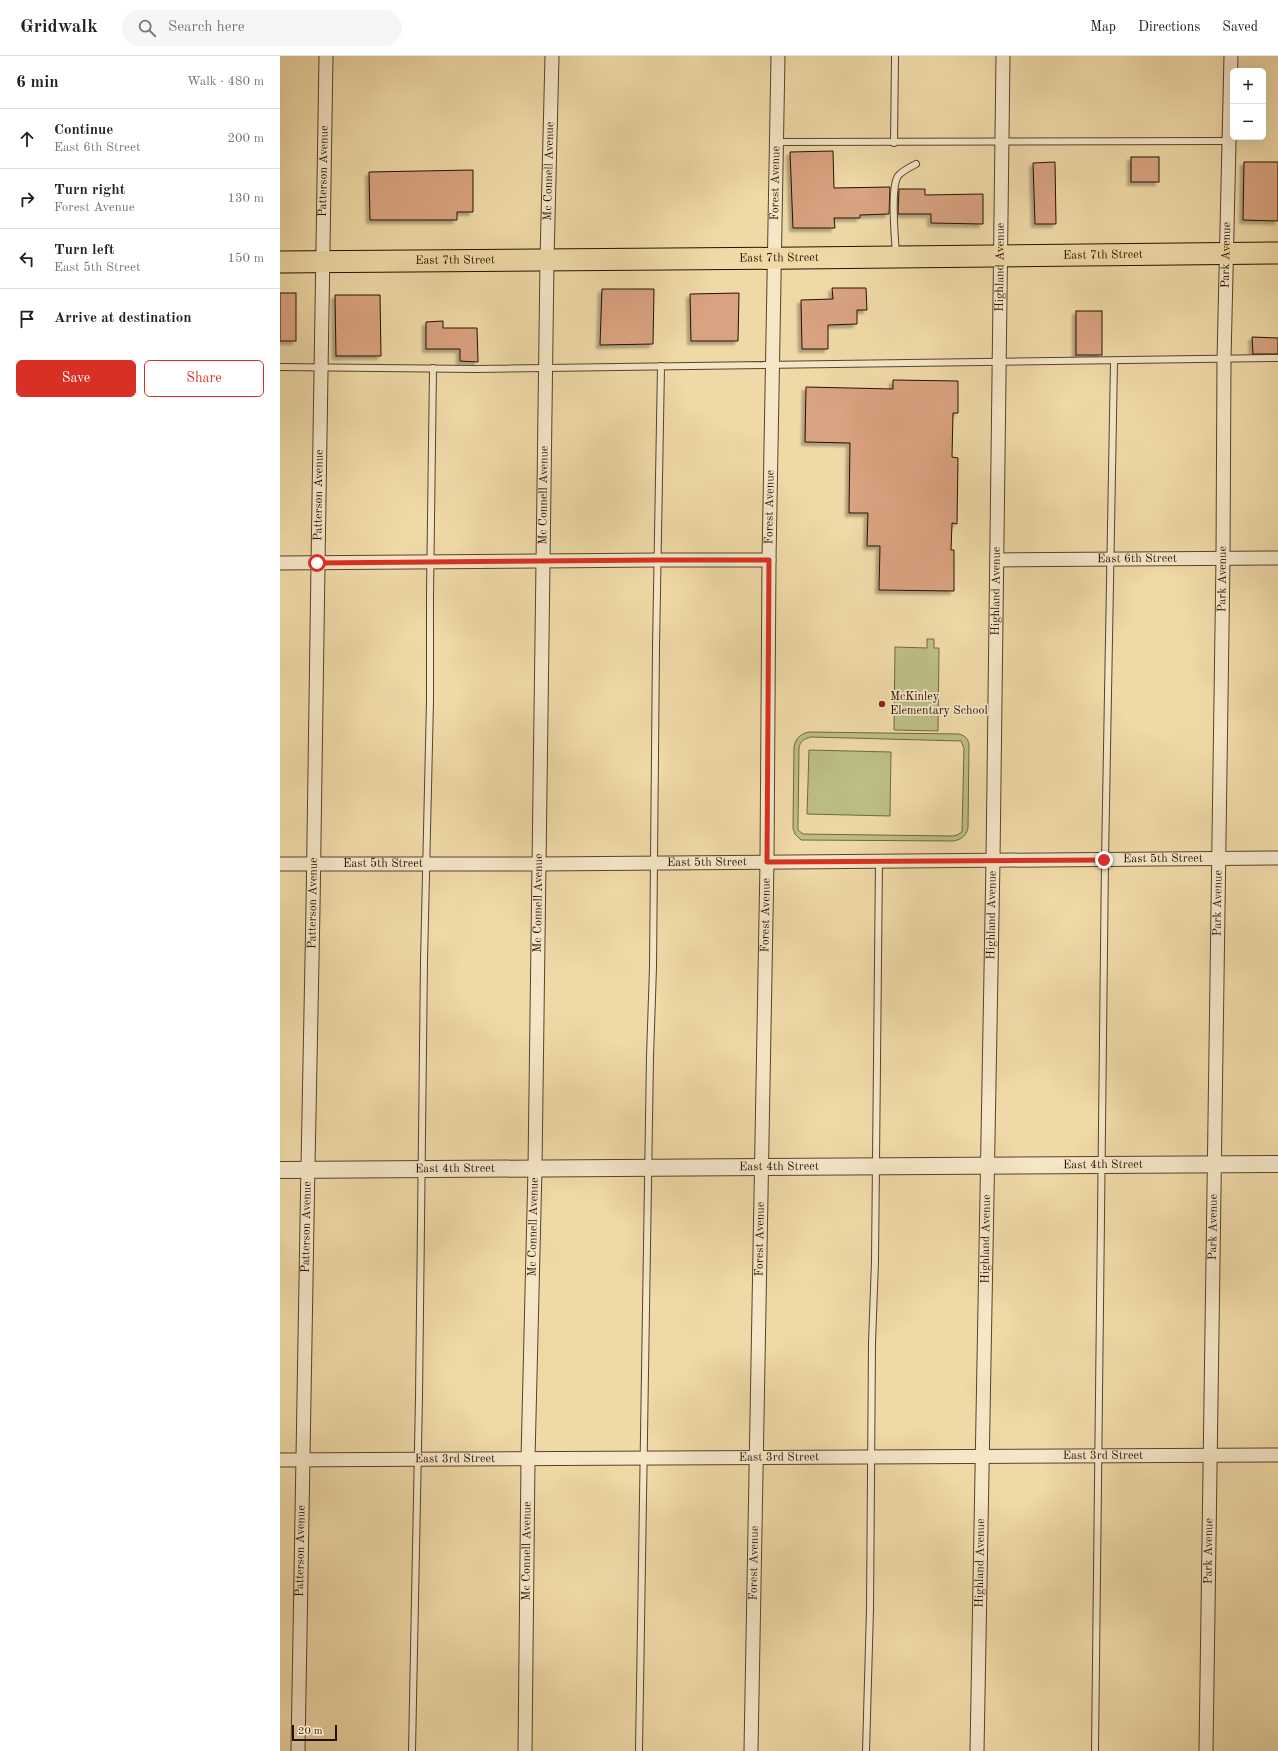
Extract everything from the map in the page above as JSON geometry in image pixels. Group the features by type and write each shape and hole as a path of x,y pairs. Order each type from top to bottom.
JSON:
{"main road":[{"name":"East 7th Street","path":"280,262 1278,253"}],"street":[{"name":"Patterson Avenue","path":"298,1751 302,1460 314,864 321,262 326,56"},
{"name":"Mc Connell Avenue","path":"525,1751 528,1459 535,1168 547,260 552,56"},
{"name":"Forest Avenue","path":"751,1751 767,862 769,560 778,56"},
{"name":"Highland Avenue","path":"977,1751 993,860 1003,56"},
{"name":"Park Avenue","path":"1206,1751 1223,559 1224,360 1231,56"},
{"name":"East 6th Street","path":"997,560 1278,558"},
{"path":"280,564 769,560"},
{"name":"East 5th Street","path":"280,864 539,864 1278,858"},
{"name":"East 4th Street","path":"280,1170 1278,1164"},
{"name":"East 3rd Street","path":"280,1460 982,1455 1278,1455"}],"lane":[{"path":"894,142 895,56"},
{"path":"776,142 1002,143 1229,141"},
{"path":"897,257 894,228 895,182 899,175 916,164"},
{"path":"280,367 546,368 772,364 1224,360 1278,358"},
{"path":"1095,1751 1104,860 1114,361"},
{"path":"639,1751 661,366"},
{"path":"412,1751 430,694 430,562 433,368"},
{"path":"866,1751 870,1609 870,1456 875,1261 879,861"}],"green space":[{"path":"927,639 934,639 934,648 939,648 938,731 894,730 895,647 927,648"},
{"path":"806,733 959,734 965,737 969,745 968,828 965,835 954,841 801,840 795,834 793,828 794,747 799,737","holes":["811,737 961,741 964,748 962,832 957,835 803,834 798,830 799,748 801,742 804,740"]},
{"path":"809,750 891,752 890,816 807,814"}],"building":[{"path":"833,151 834,188 890,187 889,214 860,215 860,218 834,218 835,228 793,228 790,152"},
{"path":"1131,157 1159,157 1159,182 1131,182"},
{"path":"1055,162 1056,224 1035,224 1033,163"},
{"path":"1244,162 1278,162 1278,221 1243,220"},
{"path":"473,170 473,212 457,212 457,220 370,220 369,172"},
{"path":"899,189 925,189 925,195 983,194 983,224 931,223 931,214 898,214"},
{"path":"832,288 866,288 867,310 857,310 857,324 828,325 828,349 802,349 801,300 833,299"},
{"path":"602,289 654,289 653,344 600,345"},
{"path":"280,293 296,293 296,341 280,341"},
{"path":"739,293 738,341 691,341 690,294"},
{"path":"335,295 380,295 381,356 336,356"},
{"path":"1076,311 1102,311 1102,355 1076,355"},
{"path":"443,321 443,328 477,328 478,362 460,361 460,349 426,349 426,322"},
{"path":"1252,337 1278,338 1278,354 1253,354"},
{"path":"893,380 958,381 958,413 953,413 952,457 958,458 957,524 952,523 951,550 954,550 954,591 879,590 880,546 867,546 868,513 849,513 850,443 805,442 806,387 893,389"}],"place":[{"name":"McKinley Elementary School","path":"882,704"}],"route":[{"path":"317,563 769,560 767,862 1104,860"}]}
